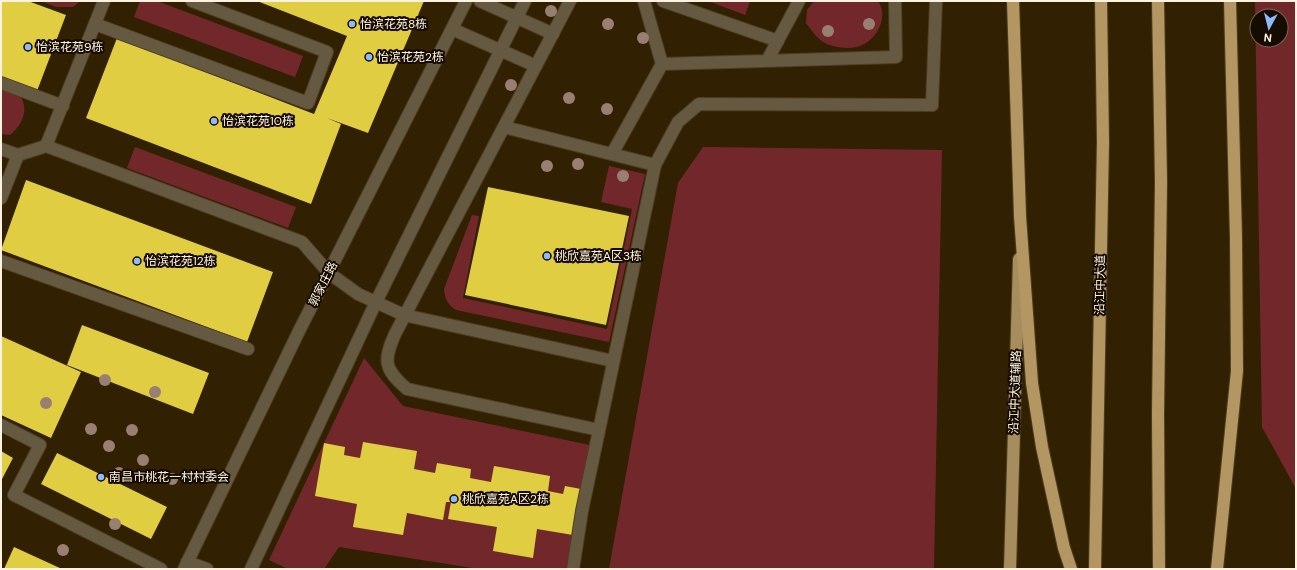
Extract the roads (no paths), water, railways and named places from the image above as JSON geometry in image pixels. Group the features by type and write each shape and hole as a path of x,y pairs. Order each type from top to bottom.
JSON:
{"highway":[{"path":"1013,1 1020,216 1032,384 1042,447 1064,548 1071,569"},
{"name":"沿江中大道","path":"1095,569 1103,142 1101,1"},
{"path":"1158,1 1161,182 1158,414 1160,569"},
{"path":"1217,569 1237,371 1236,238 1230,1"}],"main road":[{"name":"沿江中大道辅路","path":"1010,569 1020,216"}],"street":[{"path":"46,146 104,1"},
{"path":"95,24 308,103 327,52 192,1"},
{"name":"郭家庄路","path":"186,565 299,331 466,1"},
{"path":"480,1 553,34"},
{"path":"251,569 376,302 525,1"},
{"path":"570,1 404,315 386,354 392,375 407,389 599,430"},
{"path":"612,154 662,64 644,1"},
{"path":"663,1 778,41"},
{"path":"767,61 798,1"},
{"path":"662,64 896,57 894,1"},
{"path":"573,569 599,430 655,165 678,122 699,104 932,105 936,1"},
{"path":"452,29 536,66"},
{"path":"1,82 63,106"},
{"path":"504,127 655,165"},
{"path":"1,149 18,155 46,146 302,242 329,273 358,294 404,315 614,361"},
{"path":"1,198 18,155"},
{"path":"1,261 248,350"},
{"path":"1,425 40,445 14,495 161,569"},
{"path":"186,565 207,569"}],"place":[{"name":"怡滨花苑8栋","path":"352,24"},
{"name":"怡滨花苑9栋","path":"28,47"},
{"name":"怡滨花苑2栋","path":"369,57"},
{"name":"怡滨花苑10栋","path":"214,121"},
{"name":"桃欣嘉苑A区3栋","path":"547,256"},
{"name":"怡滨花苑12栋","path":"137,261"},
{"name":"南昌市桃花一村村委会","path":"101,477"},
{"name":"桃欣嘉苑A区2栋","path":"454,499"}]}
